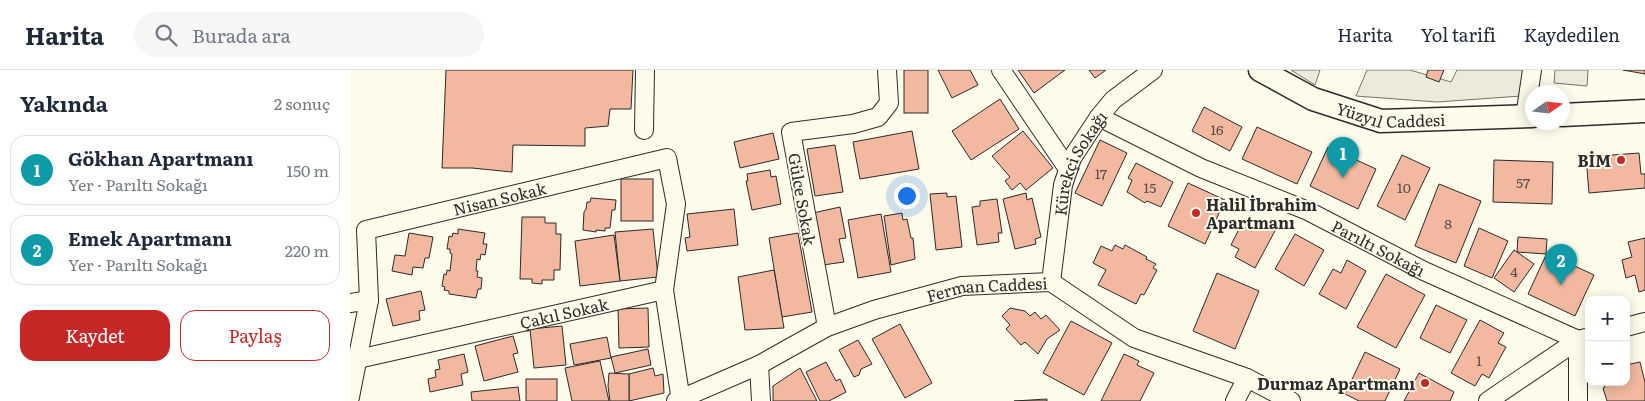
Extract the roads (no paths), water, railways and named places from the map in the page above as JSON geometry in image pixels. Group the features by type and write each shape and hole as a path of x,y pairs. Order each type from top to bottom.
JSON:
{"street":[{"path":"644,130 645,70"},
{"name":"Gülce Sokak","path":"827,327 791,132 853,124 878,117 889,103 887,70"},
{"path":"1001,70 1068,170"},
{"name":"Kürekçi Sokağı","path":"1051,282 1063,184 1072,158 1099,117 1113,100 1153,70"},
{"name":"Yüzyıl Caddesi","path":"1260,70 1313,99 1381,121 1525,116"},
{"path":"1531,85 1532,70"},
{"path":"1570,115 1645,111"},
{"name":"Parıltı Sokağı","path":"1099,117 1201,168 1308,211 1424,271 1583,339"},
{"name":"Nisan Sokak","path":"350,397 369,300 366,230 667,158 676,204 664,290"},
{"name":"Ferman Caddesi","path":"679,400 759,365 827,327 874,310 962,286 1051,282 1134,338 1247,378 1291,401"},
{"path":"664,290 679,400"},
{"name":"Çakıl Sokak","path":"358,359 664,290"},
{"path":"350,303 369,300"},
{"path":"1630,326 1645,322"},
{"path":"1488,401 1583,339"},
{"path":"1578,401 1583,339"},
{"path":"759,365 761,401"},
{"path":"1235,401 1247,378"}],"place":[{"name":"BİM","path":"1621,160"},
{"name":"Gökhan Apartmanı","path":"1343,178"},
{"name":"Halil İbrahim Apartmanı","path":"1196,213"},
{"name":"Emek Apartmanı","path":"1561,285"},
{"name":"Durmaz Apartmanı","path":"1425,383"}]}
